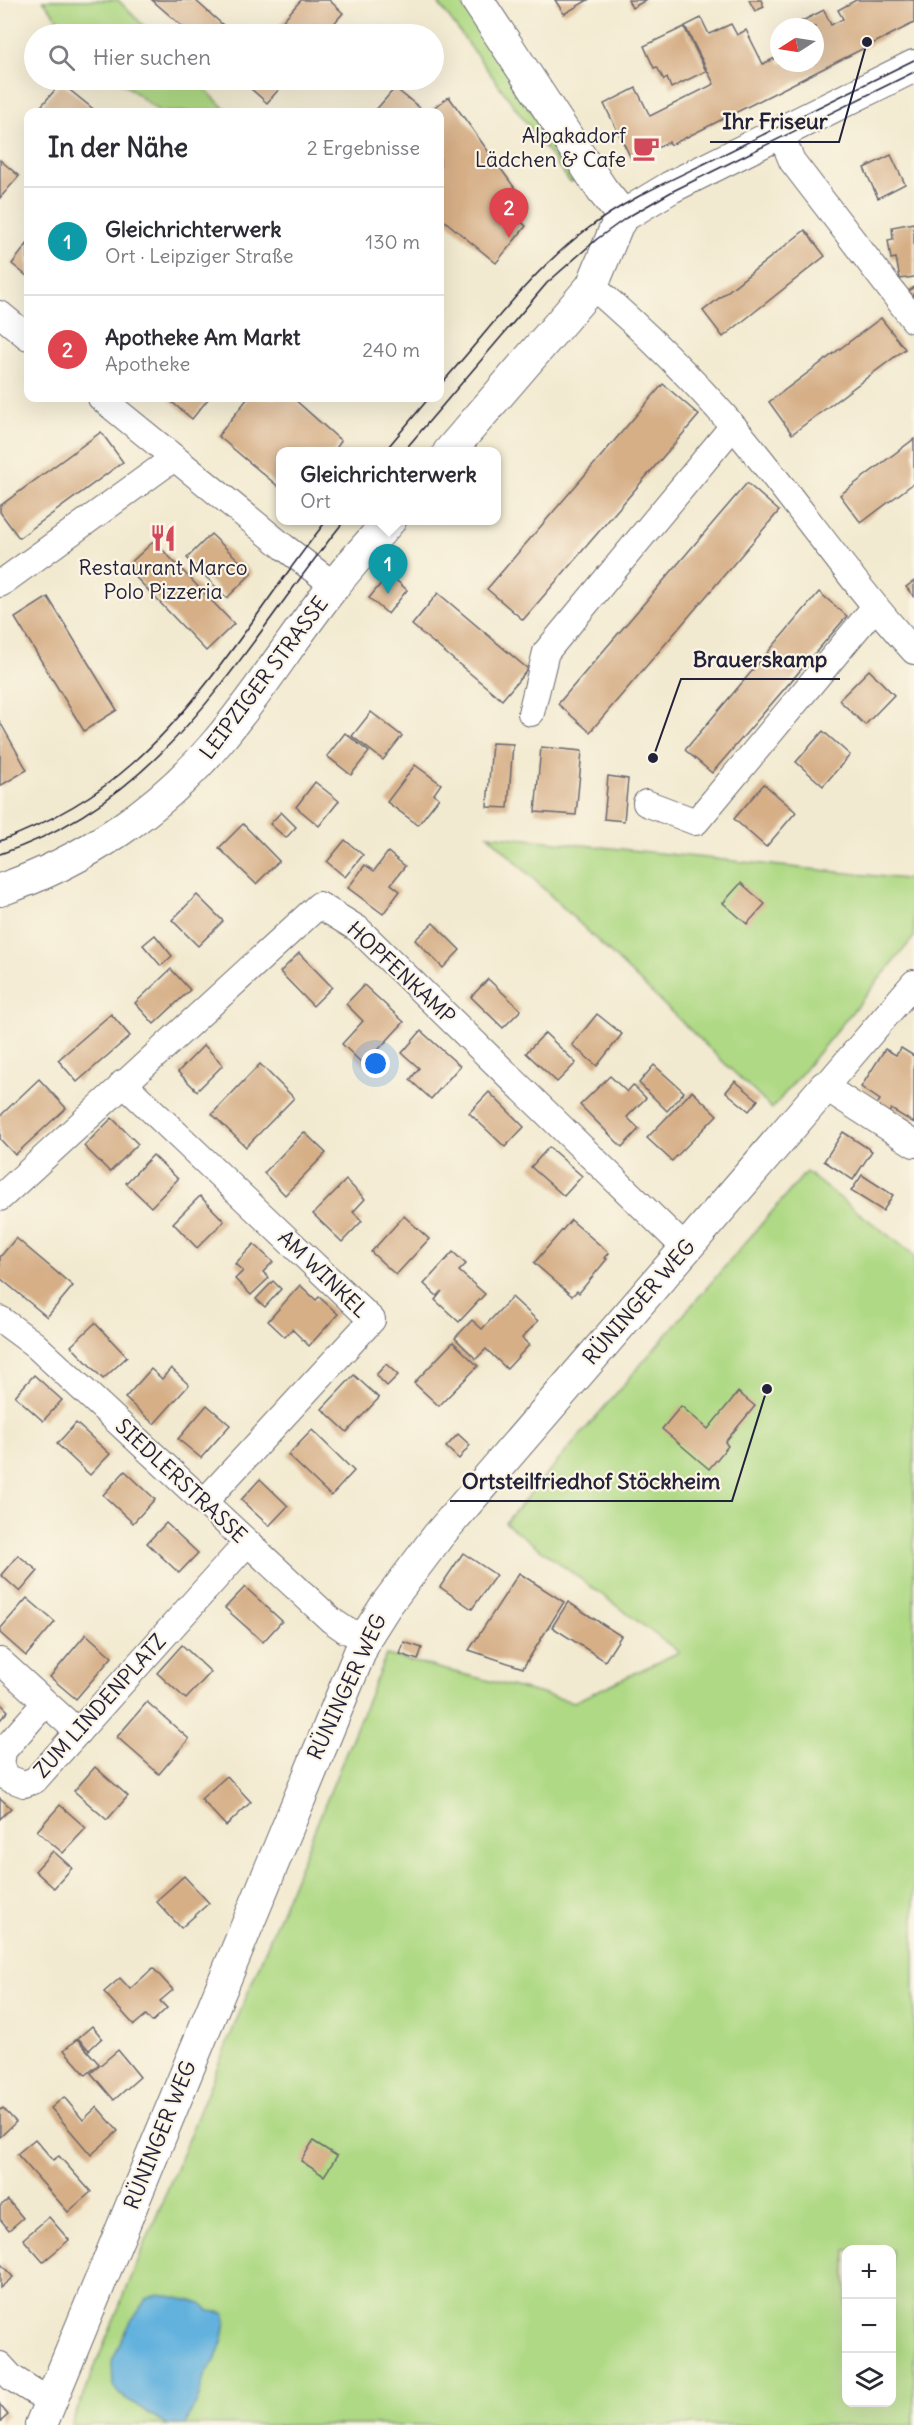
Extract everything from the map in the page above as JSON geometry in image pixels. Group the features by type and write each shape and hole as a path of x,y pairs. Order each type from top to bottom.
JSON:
{"street":[{"path":"477,0 602,190 623,216"},
{"path":"453,447 592,286 617,225 623,216 671,187 914,66"},
{"path":"780,132 792,160 914,320"},
{"path":"592,286 632,320 733,426 874,608 914,651"},
{"path":"0,314 24,335"},
{"path":"106,402 297,557 322,576 336,583"},
{"path":"531,713 546,652 733,426"},
{"path":"0,584 174,458"},
{"name":"LEIPZIGER STRASSE","path":"0,890 29,880 85,854 145,813 172,789 199,763 236,719 336,583 386,525"},
{"path":"646,803 696,822 874,608"},
{"name":"HOPFENKAMP","path":"0,1198 319,905 358,928 685,1248"},
{"name":"RÜNINGER WEG","path":"46,2414 367,1635 386,1605 438,1536 914,983"},
{"name":"AM WINKEL","path":"123,1083 372,1320 204,1502"},
{"path":"825,1087 914,1144"},
{"name":"SIEDLERSTRASSE","path":"0,1319 34,1344 331,1620 347,1631 367,1635"},
{"name":"ZUM LINDENPLATZ","path":"45,1703 3,1751 1,1766 8,1778 24,1785 35,1780 247,1543"},
{"path":"0,1661 78,1732"},
{"path":"0,2365 46,2414"}],"green space":[{"path":"43,0 118,0 142,24 61,24"},
{"path":"436,0 460,0 576,180 570,182"},
{"path":"132,90 206,90 224,108 155,108"},
{"path":"488,835 914,880 914,937 772,1109"},
{"path":"806,1172 914,1255 914,2425 71,2425 386,1655 574,1702 679,1652 505,1523"}],"water":[{"path":"159,2294 201,2303 210,2311 224,2313 226,2320 223,2339 215,2361 205,2373 198,2400 186,2425 167,2425 119,2394 113,2386 112,2361 127,2327 146,2299"}],"building":[{"path":"152,0 195,0 222,24 180,24"},
{"path":"301,0 329,0 343,13 334,24 280,24"},
{"path":"555,0 588,0 564,14"},
{"path":"628,0 646,0 632,8"},
{"path":"749,0 761,0 764,7 755,11"},
{"path":"856,0 914,0 914,23 824,68 824,18 808,18 824,10 831,25 843,19 838,10"},
{"path":"701,18 709,34 731,24 737,35 746,30 763,64 770,60 770,72 816,72 671,145 669,142 632,160 604,104 636,88 650,116 714,84 685,26"},
{"path":"684,27 706,71 671,88 667,78 664,80 657,67 654,68 644,46"},
{"path":"55,90 70,90 92,108 39,108"},
{"path":"252,90 278,90 267,103"},
{"path":"393,90 398,90 420,108 378,108"},
{"path":"449,97 527,205 517,218 526,226 496,263 444,220 444,108 433,108"},
{"path":"891,155 905,184 878,198 864,168"},
{"path":"0,160 19,176 0,198"},
{"path":"914,223 914,277 900,279 896,258 891,259 888,240 893,239 892,227"},
{"path":"805,230 825,256 723,337 703,311"},
{"path":"24,248 24,274 12,264"},
{"path":"914,287 914,309 904,295"},
{"path":"881,318 905,349 792,434 769,402"},
{"path":"663,384 699,415 523,620 487,589"},
{"path":"172,402 206,402 192,419"},
{"path":"245,402 297,402 341,441 337,447 276,447 276,485 218,436"},
{"path":"101,432 123,462 19,538 0,512 0,506"},
{"path":"914,439 914,483 861,523 840,495"},
{"path":"747,483 779,511 590,732 558,704"},
{"path":"211,534 252,573 227,598 187,558"},
{"path":"154,541 234,624 206,651 126,567"},
{"path":"389,574 407,590 388,614 369,598"},
{"path":"914,581 914,597 906,587"},
{"path":"819,592 847,616 712,773 685,750"},
{"path":"438,593 528,669 502,700 412,625"},
{"path":"48,597 117,710 84,731 15,618"},
{"path":"869,670 894,695 865,725 839,700"},
{"path":"371,712 402,736 383,760 352,736"},
{"path":"0,722 27,770 0,786"},
{"path":"823,731 850,755 823,786 796,762"},
{"path":"345,733 369,752 351,775 327,756"},
{"path":"492,743 513,744 508,808 487,807"},
{"path":"541,747 582,751 576,815 535,812"},
{"path":"415,765 441,784 434,794 439,798 418,825 387,802"},
{"path":"608,776 628,779 624,821 604,819"},
{"path":"315,782 339,801 319,826 296,807"},
{"path":"764,784 796,812 766,847 734,819"},
{"path":"281,812 296,827 286,838 270,824"},
{"path":"243,824 279,861 256,884 219,848"},
{"path":"345,840 363,855 345,877 327,862"},
{"path":"388,852 405,866 391,884 400,891 383,914 348,888 365,865 374,871"},
{"path":"741,883 765,904 747,924 723,903"},
{"path":"197,895 223,921 198,946 172,920"},
{"path":"433,923 460,950 443,968 415,940"},
{"path":"155,935 172,956 161,966 143,945"},
{"path":"299,953 332,987 313,1006 280,972"},
{"path":"171,969 190,990 154,1024 135,1003"},
{"path":"488,979 521,1010 503,1028 471,997"},
{"path":"364,985 404,1022 364,1065 342,1044 363,1021 346,1004"},
{"path":"111,1014 130,1036 77,1082 58,1060"},
{"path":"597,1014 622,1034 597,1066 572,1045"},
{"path":"421,1031 460,1066 431,1099 410,1080 419,1068 402,1053"},
{"path":"545,1033 576,1063 557,1082 526,1053"},
{"path":"204,1045 223,1065 197,1091 178,1072"},
{"path":"901,1048 914,1056 914,1123 891,1109 888,1114 876,1106 880,1100 861,1087 885,1049 896,1055"},
{"path":"260,1064 294,1098 246,1147 212,1114"},
{"path":"654,1065 684,1092 667,1111 639,1083"},
{"path":"610,1076 627,1092 633,1085 646,1098 627,1117 639,1129 622,1147 580,1105"},
{"path":"39,1079 66,1108 15,1155 0,1139 0,1116"},
{"path":"735,1081 758,1100 749,1111 726,1092"},
{"path":"692,1091 717,1115 672,1161 647,1138"},
{"path":"489,1092 524,1127 505,1147 469,1113"},
{"path":"112,1118 138,1144 110,1172 84,1146"},
{"path":"304,1132 326,1153 285,1195 264,1173"},
{"path":"843,1132 872,1151 853,1180 824,1161"},
{"path":"549,1147 582,1176 564,1196 531,1167"},
{"path":"153,1155 178,1179 151,1207 126,1183"},
{"path":"862,1175 893,1195 883,1211 851,1191"},
{"path":"346,1180 365,1199 353,1212 362,1221 342,1242 313,1214"},
{"path":"200,1196 224,1221 197,1248 173,1223"},
{"path":"404,1216 429,1239 396,1275 371,1252"},
{"path":"571,1220 609,1253 605,1258 607,1259 579,1293 577,1291 572,1296 534,1263"},
{"path":"16,1238 73,1286 47,1317 0,1278 0,1257"},
{"path":"254,1244 273,1262 263,1272 269,1278 251,1295 235,1279 243,1271 235,1264"},
{"path":"453,1252 466,1264 459,1271 485,1294 459,1322 435,1300 442,1291 437,1296 424,1284"},
{"path":"273,1281 281,1289 265,1307 256,1299"},
{"path":"300,1285 316,1300 319,1297 338,1314 309,1346 292,1329 285,1337 268,1321"},
{"path":"512,1297 538,1321 522,1338 529,1345 507,1369 486,1349 476,1359 455,1338 472,1320 482,1329"},
{"path":"95,1323 127,1357 103,1379 71,1346"},
{"path":"453,1342 478,1366 439,1406 414,1383"},
{"path":"386,1364 398,1375 387,1386 376,1375"},
{"path":"171,1368 189,1385 154,1424 125,1398 151,1369 162,1379"},
{"path":"34,1375 62,1400 43,1421 15,1396"},
{"path":"354,1375 379,1398 347,1432 322,1409"},
{"path":"738,1392 755,1406 725,1442 728,1446 709,1469 662,1429 681,1406 708,1429"},
{"path":"207,1405 230,1425 201,1458 178,1439"},
{"path":"76,1423 110,1454 90,1475 57,1444"},
{"path":"312,1430 354,1471 331,1496 288,1455"},
{"path":"458,1434 470,1445 459,1459 446,1447"},
{"path":"125,1471 155,1499 133,1523 103,1495"},
{"path":"260,1479 288,1506 269,1526 241,1500"},
{"path":"166,1523 198,1553 179,1573 147,1543"},
{"path":"463,1553 496,1575 472,1609 440,1587"},
{"path":"18,1555 38,1571 20,1592 1,1575"},
{"path":"519,1573 564,1602 523,1668 469,1650"},
{"path":"245,1587 282,1621 263,1642 225,1608"},
{"path":"27,1598 55,1622 26,1656 0,1633 0,1629"},
{"path":"568,1602 621,1636 605,1661 552,1627"},
{"path":"86,1634 112,1657 76,1699 50,1677"},
{"path":"404,1642 422,1648 418,1660 400,1654"},
{"path":"182,1645 211,1672 186,1699 157,1673"},
{"path":"147,1702 189,1739 159,1774 117,1737"},
{"path":"0,1703 8,1711 0,1720"},
{"path":"95,1767 128,1796 107,1820 74,1791"},
{"path":"227,1776 251,1802 226,1826 201,1799"},
{"path":"0,1798 11,1808 0,1819"},
{"path":"60,1805 86,1828 63,1853 37,1831"},
{"path":"53,1851 72,1868 54,1888 35,1871"},
{"path":"184,1876 209,1903 181,1928 156,1901"},
{"path":"153,1968 173,1990 160,2001 167,2008 152,2022 146,2015 134,2025 104,1992 120,1978 130,1989"},
{"path":"92,2026 102,2038 89,2050 78,2038"},
{"path":"77,2039 99,2064 86,2075 64,2050"},
{"path":"118,2050 140,2077 114,2100 91,2073"},
{"path":"64,2097 83,2120 97,2107 118,2131 91,2155 51,2108"},
{"path":"3,2108 16,2122 0,2137 0,2111"},
{"path":"35,2139 53,2160 59,2156 91,2192 68,2212 17,2154"},
{"path":"313,2141 337,2156 324,2176 301,2161"},
{"path":"8,2200 23,2218 9,2230 0,2219 0,2206"},
{"path":"49,2217 69,2240 43,2262 23,2239"},
{"path":"0,2263 13,2277 0,2288"},
{"path":"0,2405 8,2415 0,2422"}],"tram line":[{"path":"444,380 545,265 601,219 665,183 914,60"},
{"path":"407,447 547,283 597,239 626,218 673,191 914,72"},
{"path":"388,447 426,402"},
{"path":"0,841 36,826 87,798 133,763 161,737 211,678 323,525"},
{"path":"0,854 59,829 110,797 156,758 196,715 234,668 341,525"}],"place":[{"name":"Ihr Friseur","path":"867,42"},
{"name":"Alpakadorf Lädchen & Cafe","path":"646,148"},
{"name":"Apotheke Am Markt","path":"509,238"},
{"name":"Restaurant Marco Polo Pizzeria","path":"163,538"},
{"name":"Gleichrichterwerk","path":"388,594"},
{"name":"Brauerskamp","path":"653,758"},
{"name":"Ortsteilfriedhof Stöckheim","path":"767,1389"}]}
